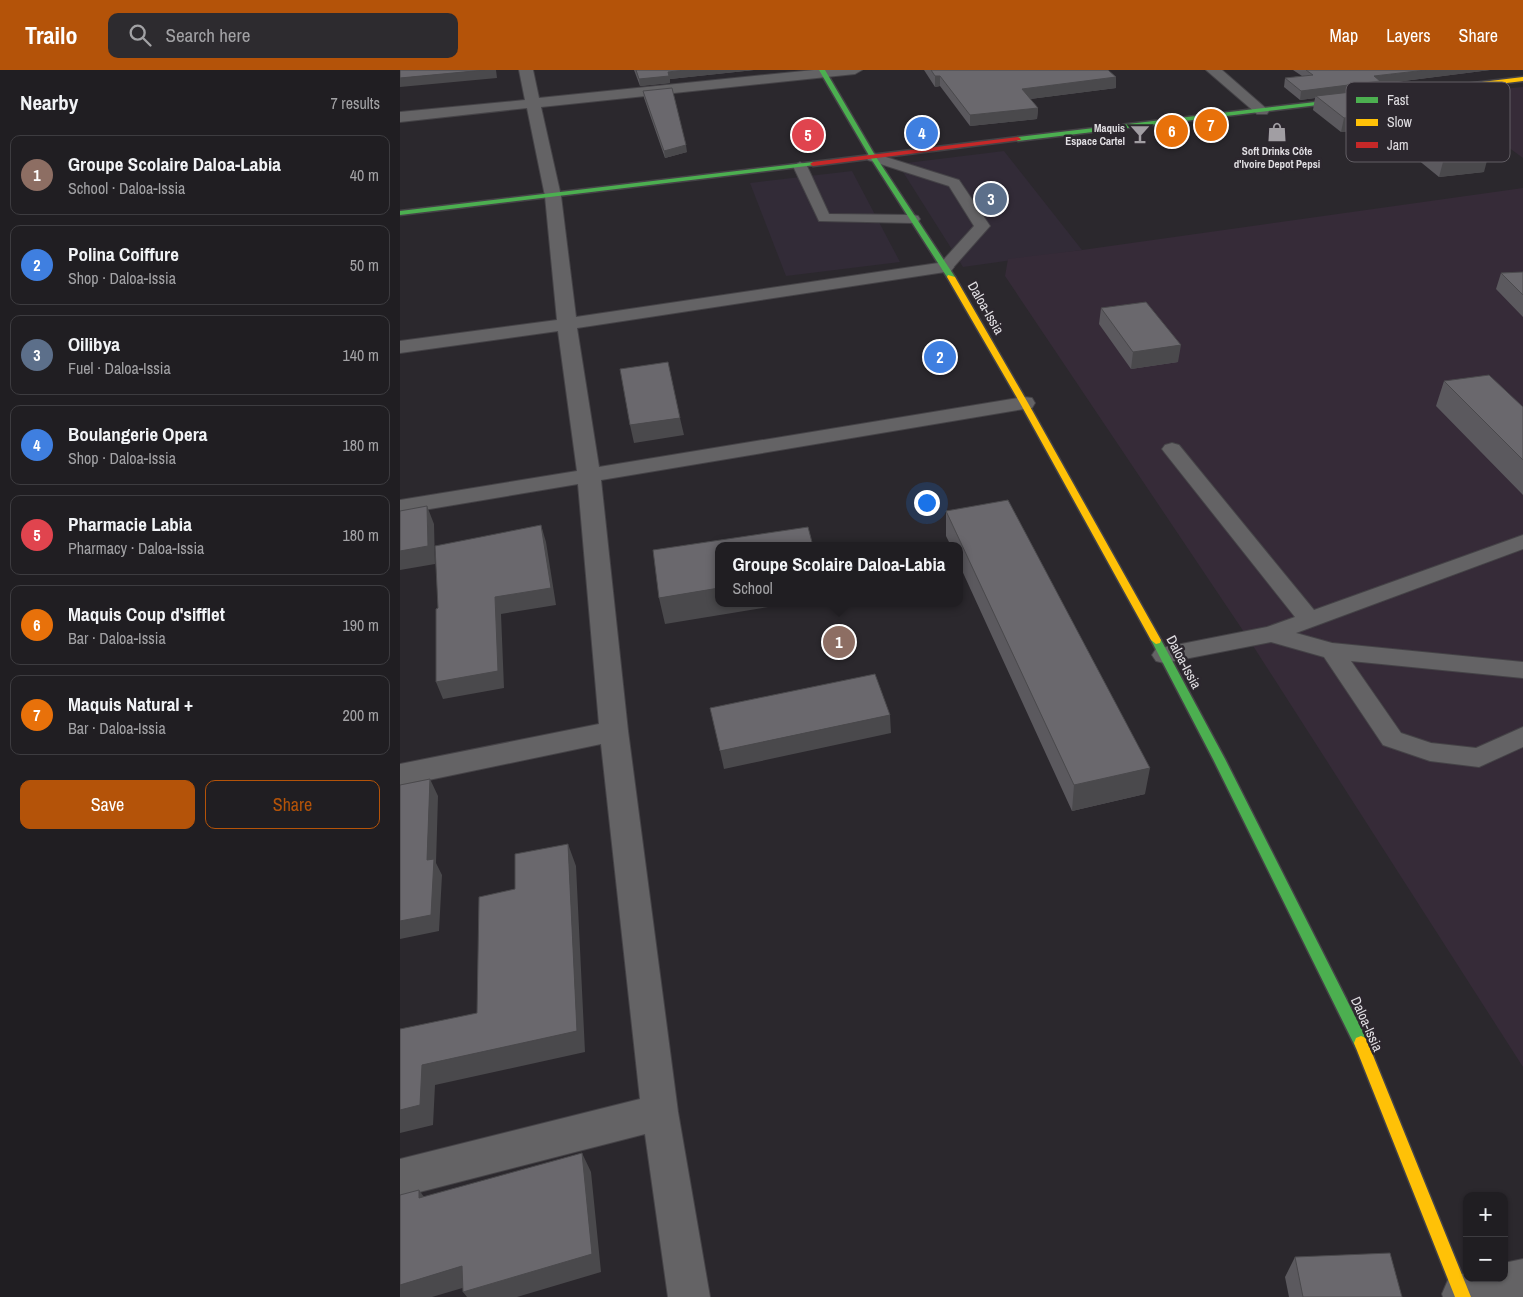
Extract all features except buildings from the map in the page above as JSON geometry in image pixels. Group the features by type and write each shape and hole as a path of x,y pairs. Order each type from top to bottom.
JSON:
{"main road":[{"name":"Daloa-Issia","path":"823,72 873,156 945,267 1024,403 1164,655 1219,759 1354,1026 1463,1296"},
{"path":"1499,82 1523,79"},
{"path":"400,213 1346,101"}],"street":[{"path":"526,70 553,196 567,324 589,476 614,731 660,1112 689,1297"},
{"path":"400,117 855,70"},
{"path":"1213,70 1262,111"},
{"path":"400,347 945,267"},
{"path":"400,507 1024,403"},
{"path":"400,775 614,731"},
{"path":"400,1178 660,1112"},
{"path":"1463,1296 1523,1278"}],"lane":[{"path":"873,156 954,183 982,226 945,267"},
{"path":"800,166 824,218 913,219"},
{"path":"1172,449 1309,619"},
{"path":"1164,655 1271,634 1523,542"},
{"path":"1271,634 1332,651 1523,670"},
{"path":"1332,651 1392,739 1430,752 1479,758 1523,736"}],"shaded area":[{"path":"1523,87 1523,158 1510,148 1510,88"},
{"path":"1004,151 1082,250 963,267 898,164"},
{"path":"852,171 900,262 786,276 750,183"},
{"path":"1523,188 1523,1067 1248,638 1005,276 1008,259"}],"traffic: fast":[{"path":"822,70 873,157 951,277"},
{"path":"1018,139 1324,103"},
{"path":"400,213 813,164"},
{"path":"1156,640 1219,759 1361,1043"}],"traffic: slow":[{"path":"1498,82 1523,79"},
{"path":"1324,103 1346,100"},
{"path":"951,277 1024,403 1156,640"},
{"path":"1361,1043 1463,1297"}],"traffic: jam":[{"path":"813,164 1018,139"}],"place":[{"name":"Maquis Natural +","path":"1211,125"},
{"name":"Maquis Coup d'sifflet","path":"1172,131"},
{"name":"Soft Drinks Côte d'Ivoire Depot Pepsi","path":"1277,132"},
{"name":"Boulangerie Opera","path":"922,133"},
{"name":"Maquis Espace Cartel","path":"1140,134"},
{"name":"Pharmacie Labia","path":"808,135"},
{"name":"Oilibya","path":"991,199"},
{"name":"Polina Coiffure","path":"940,357"},
{"name":"Groupe Scolaire Daloa-Labia","path":"839,642"}]}
